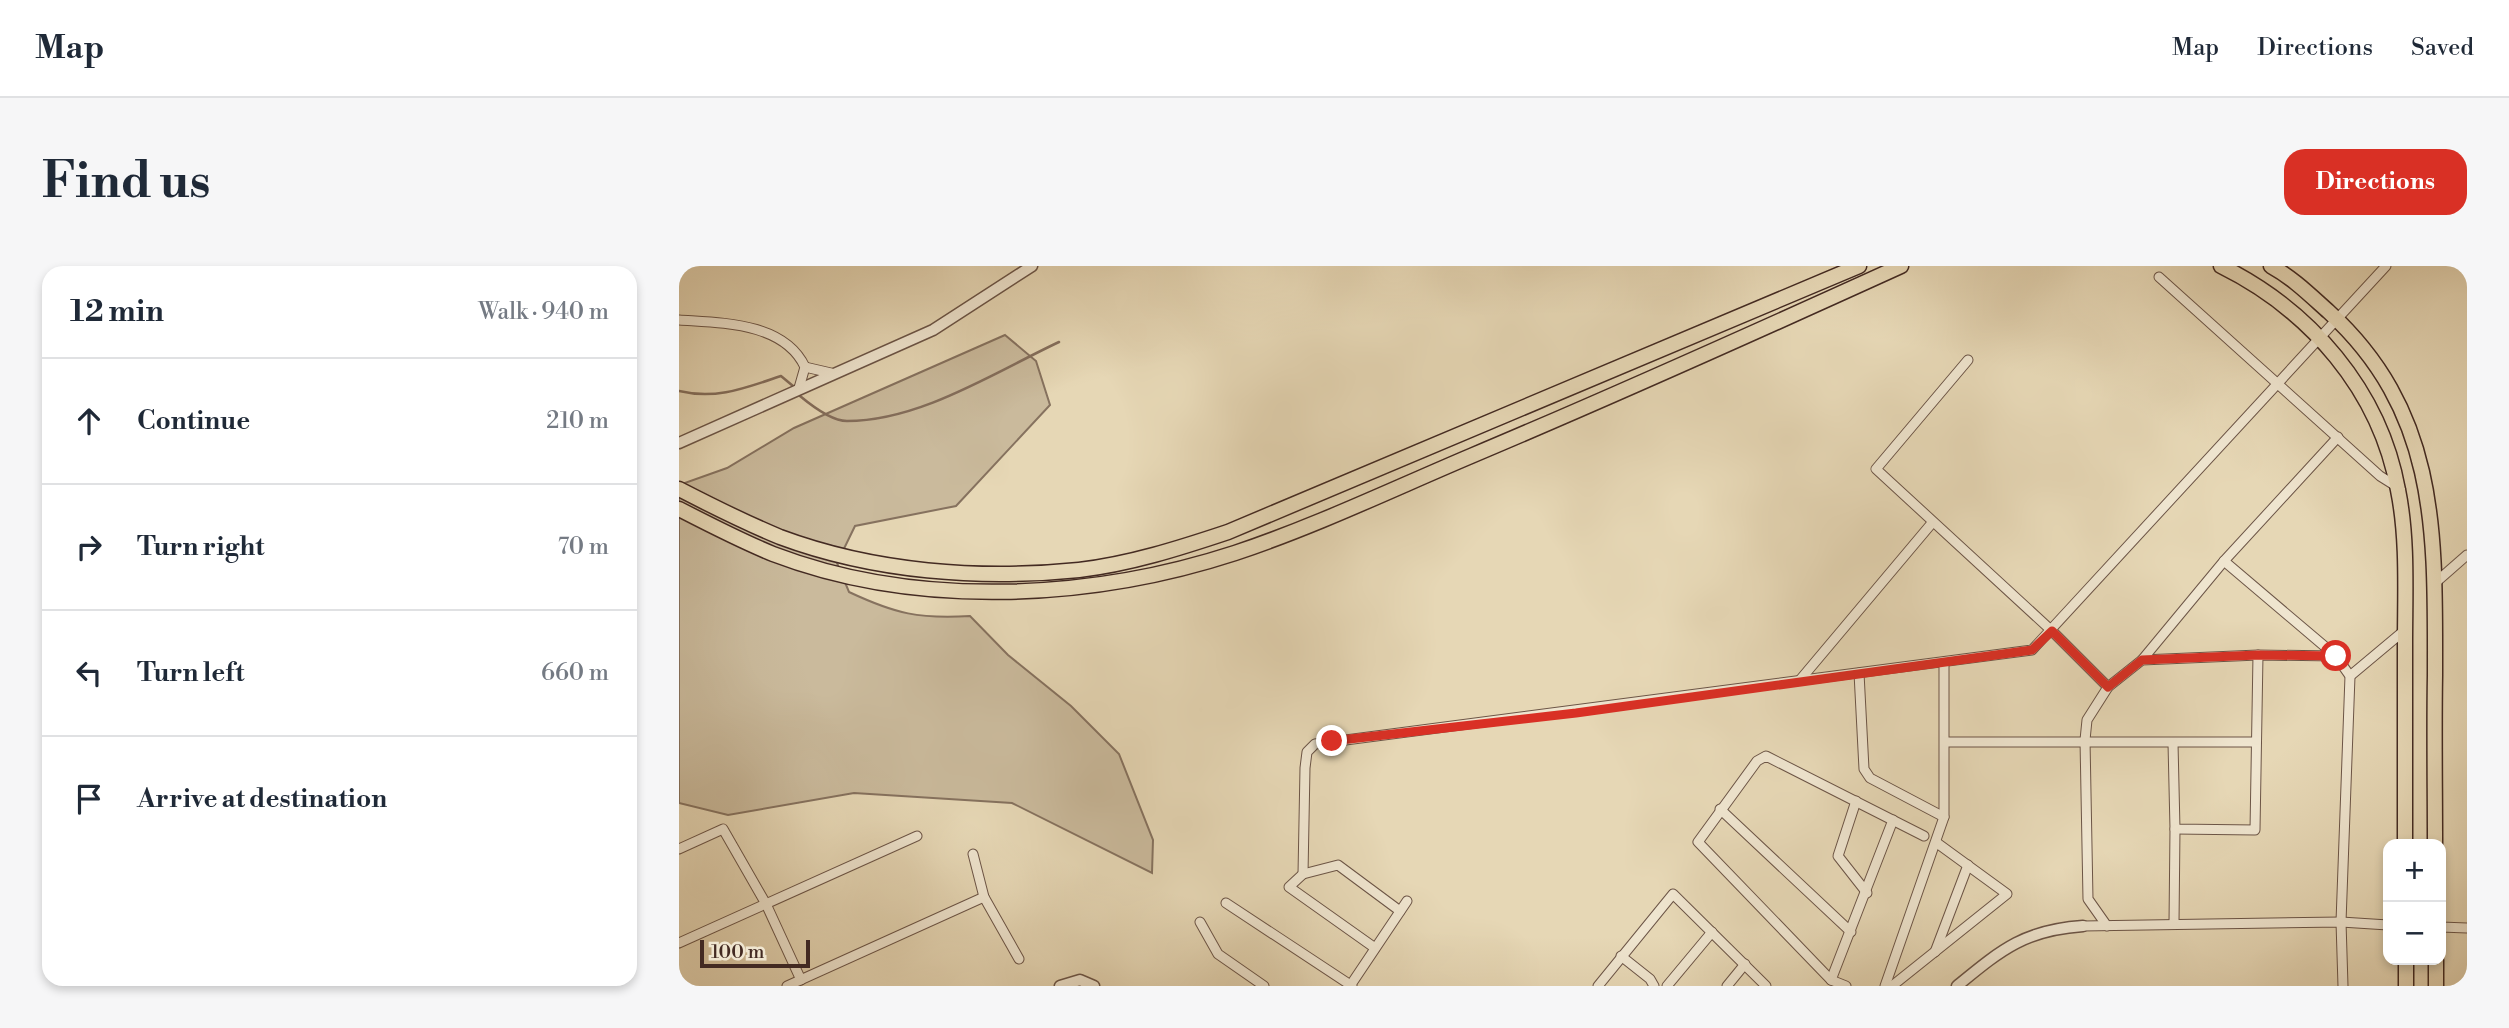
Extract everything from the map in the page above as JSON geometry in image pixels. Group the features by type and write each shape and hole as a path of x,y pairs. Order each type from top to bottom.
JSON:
{"highway":[{"path":"679,489 781,537 853,558 921,571 1014,574 1081,569 1160,554 1240,528 1859,266"},
{"path":"679,509 775,554 837,572 909,586 1015,591 1083,586 1153,574 1235,553 1312,523 1607,399 1901,266"},
{"path":"2221,266 2283,303 2320,338 2351,374 2375,414 2398,486 2405,570 2405,839"},
{"path":"2271,266 2304,290 2372,357 2398,397 2413,436 2429,504 2435,583 2435,839"},
{"path":"2406,965 2406,986"},
{"path":"2436,965 2436,986"}],"street":[{"path":"679,443 957,318 1032,266"},
{"path":"1303,874 1305,768 1307,752 1315,744 1362,736 1576,713 2032,650 2386,266"},
{"path":"2159,277 2379,476 2398,486"},
{"path":"679,320 760,330 792,347 805,367 831,373"},
{"path":"1968,360 1876,469 2052,631 2108,687"},
{"path":"799,388 805,367"},
{"path":"2107,926 2088,899 2085,740 2087,720 2108,687 2142,660 2224,561 2338,437"},
{"path":"1800,680 1933,523"},
{"path":"2435,583 2467,555"},
{"path":"2224,561 2336,656 2350,677 2341,922 2343,986"},
{"path":"2350,677 2405,630"},
{"path":"2142,660 2258,655 2336,656"},
{"path":"2175,829 2255,830 2254,742 2258,655"},
{"path":"1885,986 1944,817 1944,662"},
{"path":"1859,673 1864,769 1870,778 1944,817"},
{"path":"1946,742 2254,742"},
{"path":"2173,743 2174,923"},
{"path":"1846,986 1831,981 1702,849 1699,842 1720,809 1757,761 1766,756 1924,835"},
{"path":"1856,801 1838,856 1867,893"},
{"path":"1720,809 1851,932"},
{"path":"1831,981 1893,820"},
{"path":"679,849 723,829 766,904 800,980"},
{"path":"679,943 916,836"},
{"path":"1892,986 2007,894 1937,843"},
{"path":"973,854 984,897 1019,959"},
{"path":"1375,948 1289,887 1303,874 1338,865 1400,911"},
{"path":"1935,953 1968,865"},
{"path":"1598,986 1673,894 1766,986"},
{"path":"787,986 984,897"},
{"path":"1226,903 1351,986 1407,901"},
{"path":"1200,922 1218,954 1264,986"},
{"path":"1963,984 2017,942 2036,932 2083,926 2174,923 2341,922 2383,925"},
{"path":"2446,927 2467,928"},
{"path":"1667,986 1712,932"},
{"path":"1621,956 1650,979 1654,986"},
{"path":"1727,986 1745,964"},
{"path":"1060,986 1075,980 1094,986"}],"shaded area":[{"path":"1005,335 1036,361 1050,405 956,506 855,526 837,563 849,592 881,605 922,616 970,616 1008,655 1071,706 1119,754 1153,840 1152,873 1012,803 854,793 728,815 679,803 679,485 727,468 794,428"}],"waterway":[{"path":"800,396 828,416 847,421 874,419 902,413 956,393 1059,342"},
{"path":"679,391 718,393 781,376 793,386"}],"route":[{"path":"1332,741 1576,713 2032,650 2052,631 2108,687 2142,660 2258,655 2336,656"}]}
